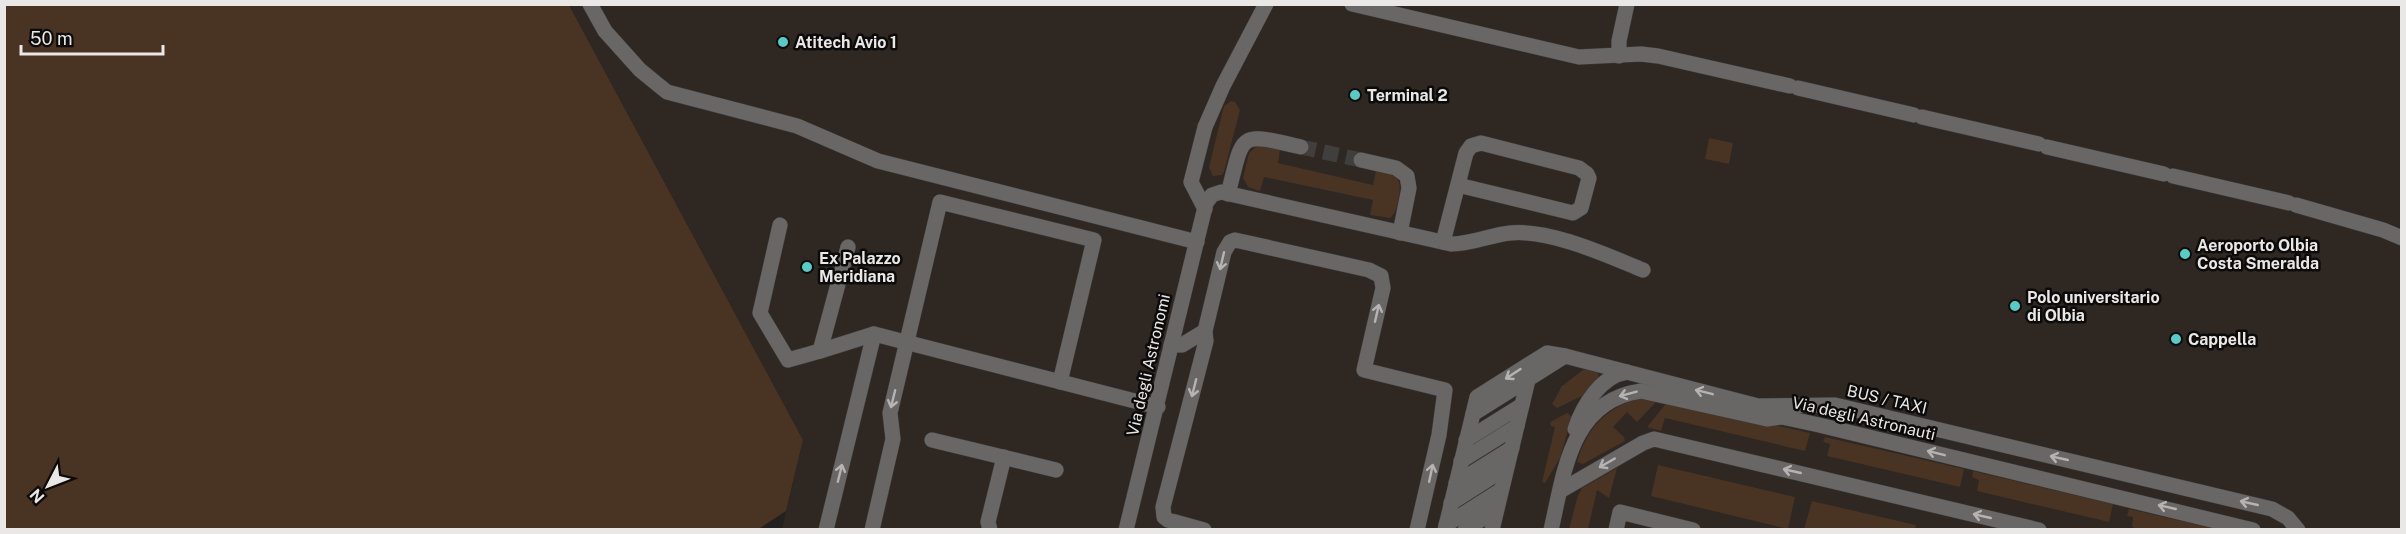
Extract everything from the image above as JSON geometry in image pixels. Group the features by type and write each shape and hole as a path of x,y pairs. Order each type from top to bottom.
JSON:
{"street":[{"path":"590,4 605,31 626,55 667,92 797,126 878,161 1197,242"},
{"path":"1205,209 1191,182 1204,127 1266,4"},
{"path":"1352,4 1578,57 1641,54 1658,56 2292,204 2383,230 2402,238"},
{"path":"1619,56 1619,41 1627,4"},
{"path":"1228,194 1239,150 1246,140 1258,137 1301,147"},
{"path":"1443,242 1466,153 1472,146 1481,143 1579,168 1589,178 1581,208 1573,213 1458,185"},
{"path":"1360,160 1396,168 1407,176 1409,188 1400,233"},
{"path":"1205,209 1208,198 1221,192 1443,242 1462,244 1510,233 1526,233 1601,251 1643,270"},
{"path":"872,530 893,439 890,413 940,202 1094,240 1060,382"},
{"name":"Via degli Astronomi","path":"1126,530 1205,209"},
{"path":"780,225 760,313 788,360 874,334 1158,407"},
{"path":"1204,530 1173,522 1164,517 1163,507 1206,341 1205,331 1224,252 1230,242 1235,240 1369,270 1381,276 1383,288 1364,370 1445,390 1440,435 1417,530"},
{"path":"820,351 848,247"},
{"path":"1171,345 1182,345 1205,331"},
{"path":"826,530 874,334"},
{"path":"1445,527 1477,398 1547,353 1565,356"},
{"path":"1473,414 1565,356"},
{"name":"BUS / TAXI","path":"1565,356 1758,406 1835,405 1987,441 2272,509 2289,518 2298,530"},
{"path":"1569,453 1575,426 1592,396 1611,378 1627,372"},
{"path":"1492,530 1528,380"},
{"name":"Via degli Astronauti","path":"1551,530 1569,453 1589,419 1605,404 1623,395 1641,391 1767,419 1782,417 1819,425 2253,530"},
{"path":"1466,440 1522,405"},
{"path":"1461,461 1517,426"},
{"path":"1560,491 1643,443 1654,439 2039,530"},
{"path":"932,440 1056,470"},
{"path":"1456,483 1512,448"},
{"path":"990,530 988,522 1004,457"},
{"path":"1451,503 1506,468"},
{"path":"1445,527 1501,490"},
{"path":"1465,530 1496,510"},
{"path":"1616,530 1620,512 1693,530"}],"shaded area":[{"path":"4,5 569,5 803,440 786,511 757,530 5,529"},
{"path":"569,5 2401,5 2401,529 782,529 803,440"},
{"path":"1231,101 1235,102 1240,110 1224,172 1222,175 1213,176 1209,167 1224,106"},
{"path":"1709,138 1733,143 1729,164 1705,159"},
{"path":"1258,145 1280,149 1278,163 1373,185 1376,171 1394,176 1400,187 1395,212 1390,218 1370,215 1373,200 1264,177 1260,191 1248,187 1243,178 1249,153"},
{"path":"1584,369 1598,372 1599,378 1582,396 1557,408 1552,404 1562,386"},
{"path":"1649,397 1656,402 1637,422 1627,412 1613,427 1624,437 1625,441 1583,464 1577,462 1587,437 1602,418 1623,404"},
{"path":"1668,401 1810,433 1805,451 1665,418 1661,431 1647,427"},
{"path":"1567,413 1572,417 1560,458 1545,483 1542,482 1555,427 1551,426 1550,422"},
{"path":"1825,437 1964,469 1960,487 1827,456 1830,444 1823,442"},
{"path":"1658,465 1795,497 1788,529 1651,496"},
{"path":"1617,468 1609,498 1597,490 1588,529 1569,529 1582,488"},
{"path":"1973,471 2113,504 2109,522 1977,491 1979,480 1972,477"},
{"path":"1812,501 1916,525 1915,529 1804,529"},
{"path":"2129,509 2217,529 2141,530 2132,527 2133,517 2127,516"}],"tunnel":[{"path":"1301,147 1361,160"}],"place":[{"name":"Atitech Avio 1","path":"783,42"},
{"name":"Terminal 2","path":"1355,95"},
{"name":"Aeroporto Olbia Costa Smeralda","path":"2185,254"},
{"name":"Ex Palazzo Meridiana","path":"807,267"},
{"name":"Polo universitario di Olbia","path":"2015,306"},
{"name":"Cappella","path":"2176,339"}]}
